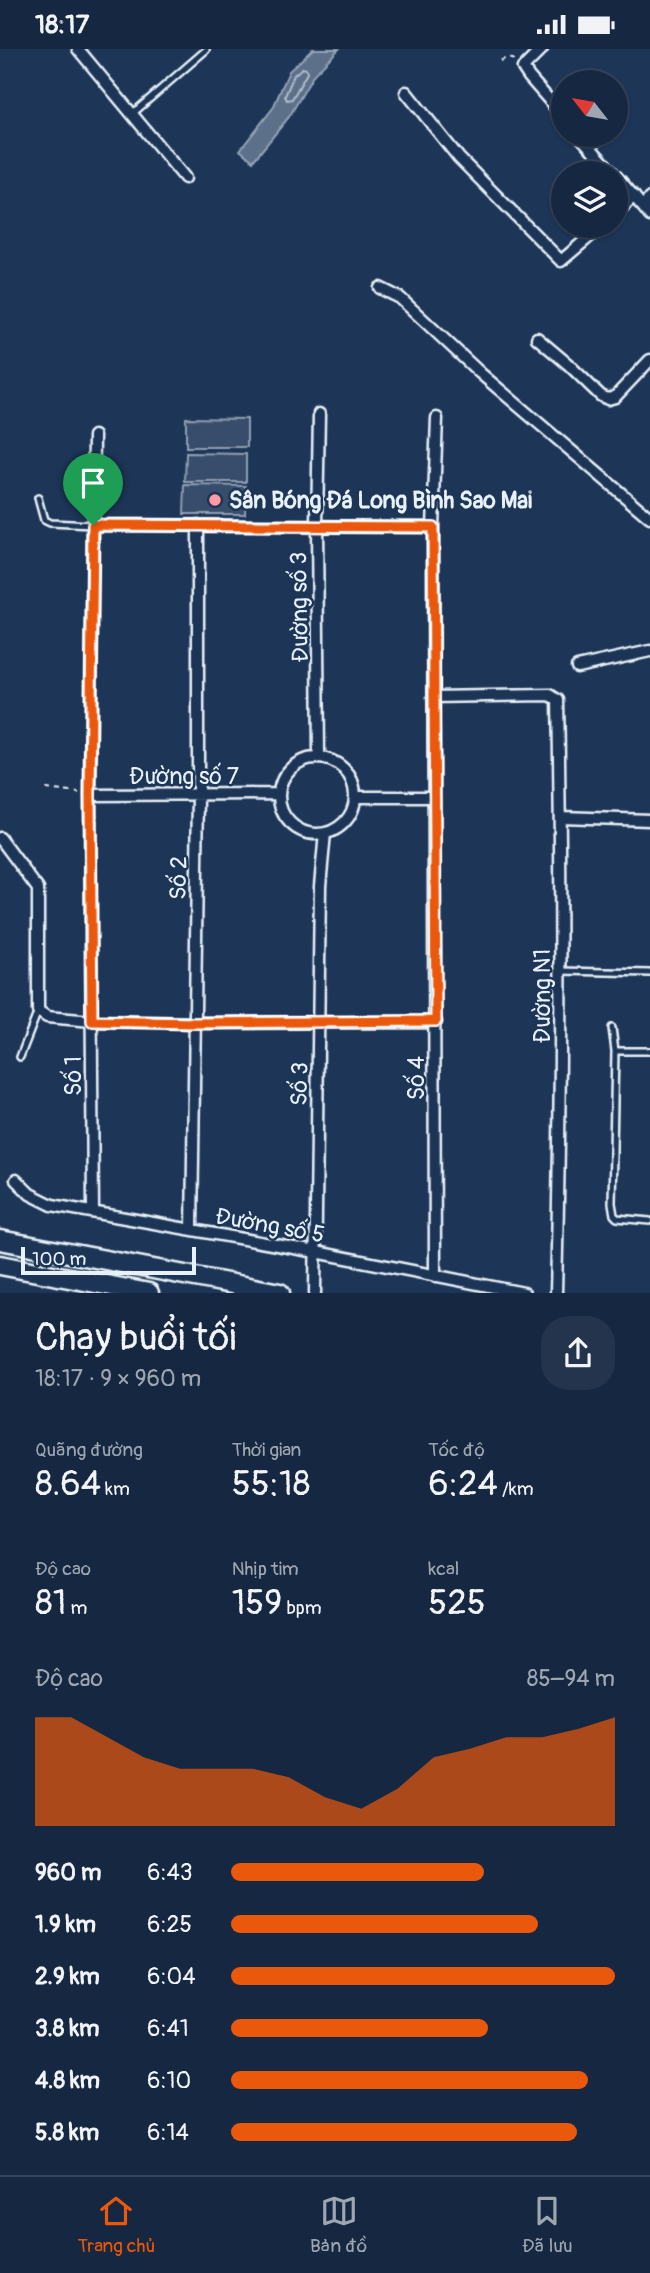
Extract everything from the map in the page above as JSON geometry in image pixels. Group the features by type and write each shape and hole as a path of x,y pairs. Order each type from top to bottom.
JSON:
{"highway":[{"path":"0,1240 280,1293"},
{"path":"104,1289 111,1261"},
{"path":"0,1265 104,1289 149,1293"}],"street":[{"path":"78,49 185,178"},
{"path":"542,49 523,68 551,103"},
{"path":"406,92 459,158 561,261 588,238"},
{"path":"590,147 602,161"},
{"path":"628,190 650,216"},
{"path":"628,202 634,197"},
{"path":"643,207 650,198"},
{"path":"380,288 400,298 480,373 650,518"},
{"path":"537,338 601,396 608,399 615,397 650,361"},
{"name":"Đường số 3","path":"319,414 319,757"},
{"name":"Số 4","path":"435,1276 433,527 437,418"},
{"name":"Số 1","path":"93,1212 90,795 94,436"},
{"path":"93,525 433,527"},
{"name":"Số 2","path":"192,1230 198,796 198,525"},
{"path":"577,667 650,651"},
{"name":"Đường N1","path":"433,697 550,695 558,700 561,971 556,1293"},
{"path":"319,757 329,759 346,770 356,797 351,813 340,826 325,833 311,834 298,829 288,820 281,808 279,794 281,782 287,772 307,758 319,757"},
{"name":"Đường số 7","path":"90,795 279,794"},
{"path":"356,797 433,797"},
{"path":"561,817 650,820"},
{"name":"Số 3","path":"315,1293 320,885 325,833"},
{"path":"0,838 38,889 38,1011 47,1017 92,1021 195,1023 436,1021"},
{"name":"Đường số 5","path":"16,1179 30,1194 52,1205 316,1252 524,1293"}],"lane":[{"path":"132,114 206,50"},
{"path":"38,498 44,520 50,523 93,525"},
{"path":"561,971 650,973"},
{"path":"20,1057 38,1011"},
{"path":"612,1028 615,1051 613,1211 614,1215 623,1220 650,1221"},
{"path":"615,1051 650,1051"}],"path":[{"path":"500,61 513,59 523,68"},
{"path":"46,789 90,795"}],"shaded area":[{"path":"186,418 247,419 247,447 186,447"},
{"path":"186,453 246,454 246,482 185,482"},
{"name":"Sân Bóng Đá Long Bình Sao Mai","path":"185,485 246,486 245,514 184,514"}],"water":[{"path":"313,49 339,49 314,74 289,117 253,161 240,150 273,108 289,71"}],"place":[{"name":"Sân Bóng Đá Long Bình Sao Mai","path":"215,500"}],"route":[{"path":"93,525 433,527 436,1021 92,1021 90,795 93,525"}]}
